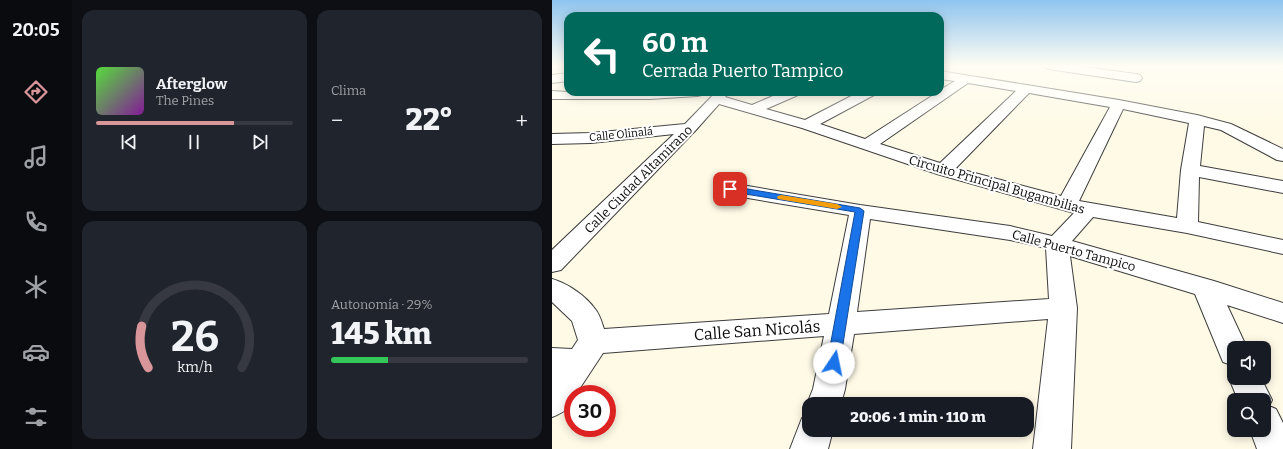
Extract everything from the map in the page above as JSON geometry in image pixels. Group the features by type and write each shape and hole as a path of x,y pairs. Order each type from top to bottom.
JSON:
{"street":[{"path":"944,94 954,87"},
{"path":"1014,87 1119,104 1226,127 1283,156"},
{"path":"943,170 1026,89"},
{"path":"552,95 564,95"},
{"name":"Circuito Principal Bugambilias","path":"719,96 754,109 943,170 1078,207 1187,226 1283,247"},
{"name":"Calle Ciudad Altamirano","path":"552,264 690,128 719,96"},
{"path":"754,109 784,96"},
{"path":"807,125 861,96"},
{"path":"868,145 941,96"},
{"path":"1052,449 1063,308 1057,244 1078,207 1119,104"},
{"path":"1187,226 1190,170 1197,120"},
{"name":"Calle Olinalá","path":"552,140 591,138 690,128"},
{"path":"1190,170 1283,187"},
{"name":"Calle Puerto Tampico","path":"730,189 860,211 1010,233 1057,244 1205,287 1283,313"},
{"path":"826,397 841,324 860,211"},
{"path":"1205,287 1229,341"},
{"path":"552,288 570,301 585,316 575,355 552,402"},
{"name":"Calle San Nicolás","path":"575,355 841,324 1063,308"},
{"path":"809,449 813,437"},
{"path":"1271,437 1276,449"}],"slow traffic":[{"path":"781,197 837,207"}],"route":[{"path":"730,189 860,211 834,363"}]}
